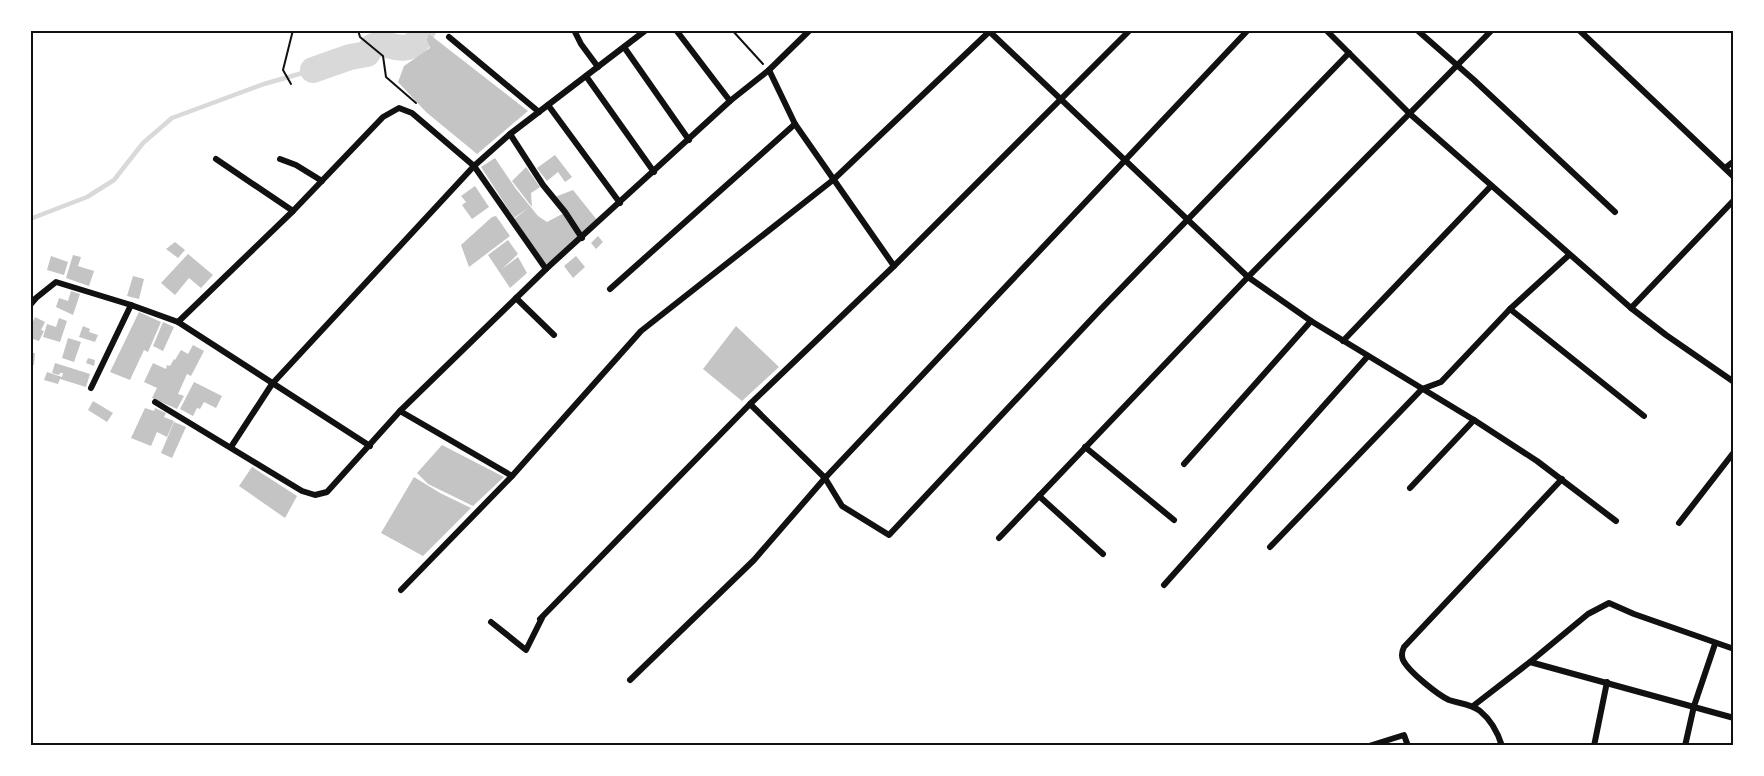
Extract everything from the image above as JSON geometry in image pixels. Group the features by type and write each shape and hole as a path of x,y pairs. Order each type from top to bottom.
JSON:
{"street":[{"path":"574,30 598,67"},
{"path":"231,447 272,384 474,166 510,134 646,30"},
{"path":"676,30 730,101"},
{"path":"155,402 302,491 315,495 327,492 400,411 546,269 730,101 769,70 810,30"},
{"path":"491,622 526,650 541,618 750,404 894,266 1130,30"},
{"path":"630,680 754,560 825,478 1248,30"},
{"path":"1326,30 1410,114 1569,255 1666,335 1734,381"},
{"path":"1417,30 1615,212"},
{"path":"999,538 1248,278 1491,30"},
{"path":"1579,30 1734,177"},
{"path":"401,590 512,476 641,331 833,180 990,31 1248,278 1311,321 1474,420 1562,479 1616,521"},
{"path":"449,38 539,112"},
{"path":"624,47 689,140"},
{"path":"750,404 825,478 842,506 889,536 1093,317 1349,53"},
{"path":"769,70 795,124 894,266"},
{"path":"586,76 654,172"},
{"path":"548,105 620,203"},
{"path":"178,322 293,211 383,117 399,108 412,113 474,166 546,269"},
{"path":"610,289 795,124"},
{"path":"510,134 543,185 582,238"},
{"path":"216,159 293,211"},
{"path":"279,159 296,165 322,181"},
{"path":"1725,168 1734,161"},
{"path":"1343,341 1491,186"},
{"path":"1631,308 1734,200"},
{"path":"1270,547 1422,389 1441,382 1510,309 1569,255"},
{"path":"30,305 56,282 130,304 178,322 370,446"},
{"path":"516,298 554,334"},
{"path":"91,388 130,304"},
{"path":"1510,309 1644,416"},
{"path":"1184,464 1311,321"},
{"path":"1164,585 1368,356"},
{"path":"400,411 512,476"},
{"path":"1410,488 1474,420"},
{"path":"1085,447 1174,520"},
{"path":"1679,523 1734,452"},
{"path":"1502,746 1498,732 1483,713 1473,706 1448,699 1418,676 1403,660 1402,653 1404,647 1562,479"},
{"path":"1039,496 1103,554"},
{"path":"1473,706 1587,614 1609,603 1634,615 1734,650"},
{"path":"1685,746 1694,706 1715,644"},
{"path":"1530,662 1734,718"},
{"path":"1594,746 1607,682"},
{"path":"1369,746 1404,735 1408,746"}],"path":[{"path":"291,84 283,70 293,30"},
{"path":"358,30 360,38 383,56 386,77 418,105"},
{"path":"732,30 769,70"}],"building":[{"path":"429,34 528,111 477,154 426,112 398,82 404,66 430,48 427,40"},
{"path":"555,155 572,177 565,182 558,172 547,181 537,168"},
{"path":"495,158 538,216 547,222 564,213 579,239 549,263 546,264 513,220 528,208 514,218 481,167"},
{"path":"526,167 540,187 531,193 532,207 512,181"},
{"path":"475,186 489,207 472,219 462,205 466,202 461,196"},
{"path":"573,190 597,220 582,234 555,197"},
{"path":"496,216 510,236 469,267 461,245"},
{"path":"598,236 603,242 596,249 591,243"},
{"path":"508,240 518,254 502,269 518,257 527,273 510,288 488,255"},
{"path":"175,242 185,250 178,258 166,249"},
{"path":"188,254 213,275 201,288 189,278 175,295 161,283"},
{"path":"73,255 81,257 78,266 94,271 89,286 66,278"},
{"path":"51,256 68,262 64,275 47,270"},
{"path":"576,256 585,267 573,278 564,266"},
{"path":"133,276 144,279 139,299 127,296"},
{"path":"71,291 80,294 73,315 56,307 59,298 68,301"},
{"path":"139,312 161,322 148,352 144,350 130,380 110,372"},
{"path":"35,317 45,322 39,341 30,338 30,329"},
{"path":"59,318 67,321 60,342 43,337 47,324 56,327"},
{"path":"163,322 174,327 163,351 153,346"},
{"path":"83,326 90,329 89,332 98,335 95,342 79,337"},
{"path":"736,326 779,367 742,401 703,369"},
{"path":"68,338 81,342 74,362 62,358"},
{"path":"193,345 204,351 191,376 187,374 178,394 184,396 177,409 152,398 157,388 144,382 153,363 166,369 181,350 188,354"},
{"path":"30,353 35,353 34,365 30,365"},
{"path":"88,358 95,360 94,366 86,363"},
{"path":"55,363 90,374 86,387 60,379 58,384 44,380 47,372 62,377 63,373 59,375 52,373"},
{"path":"194,382 222,396 216,408 204,402 193,416 180,409"},
{"path":"93,401 113,413 107,422 88,410"},
{"path":"145,408 154,411 155,408 166,413 164,417 174,421 167,437 157,432 151,446 131,438"},
{"path":"174,422 186,427 172,458 161,453"},
{"path":"442,445 504,477 473,506 428,484 417,473"},
{"path":"252,467 297,496 285,518 239,486"},
{"path":"414,477 471,508 423,556 381,533"}],"waterway":[{"path":"313,70 350,57 367,54 372,47 381,43 401,48 411,46 419,39 423,30"},
{"path":"30,219 87,197 114,180 143,143 172,118 264,84 313,70"}]}
